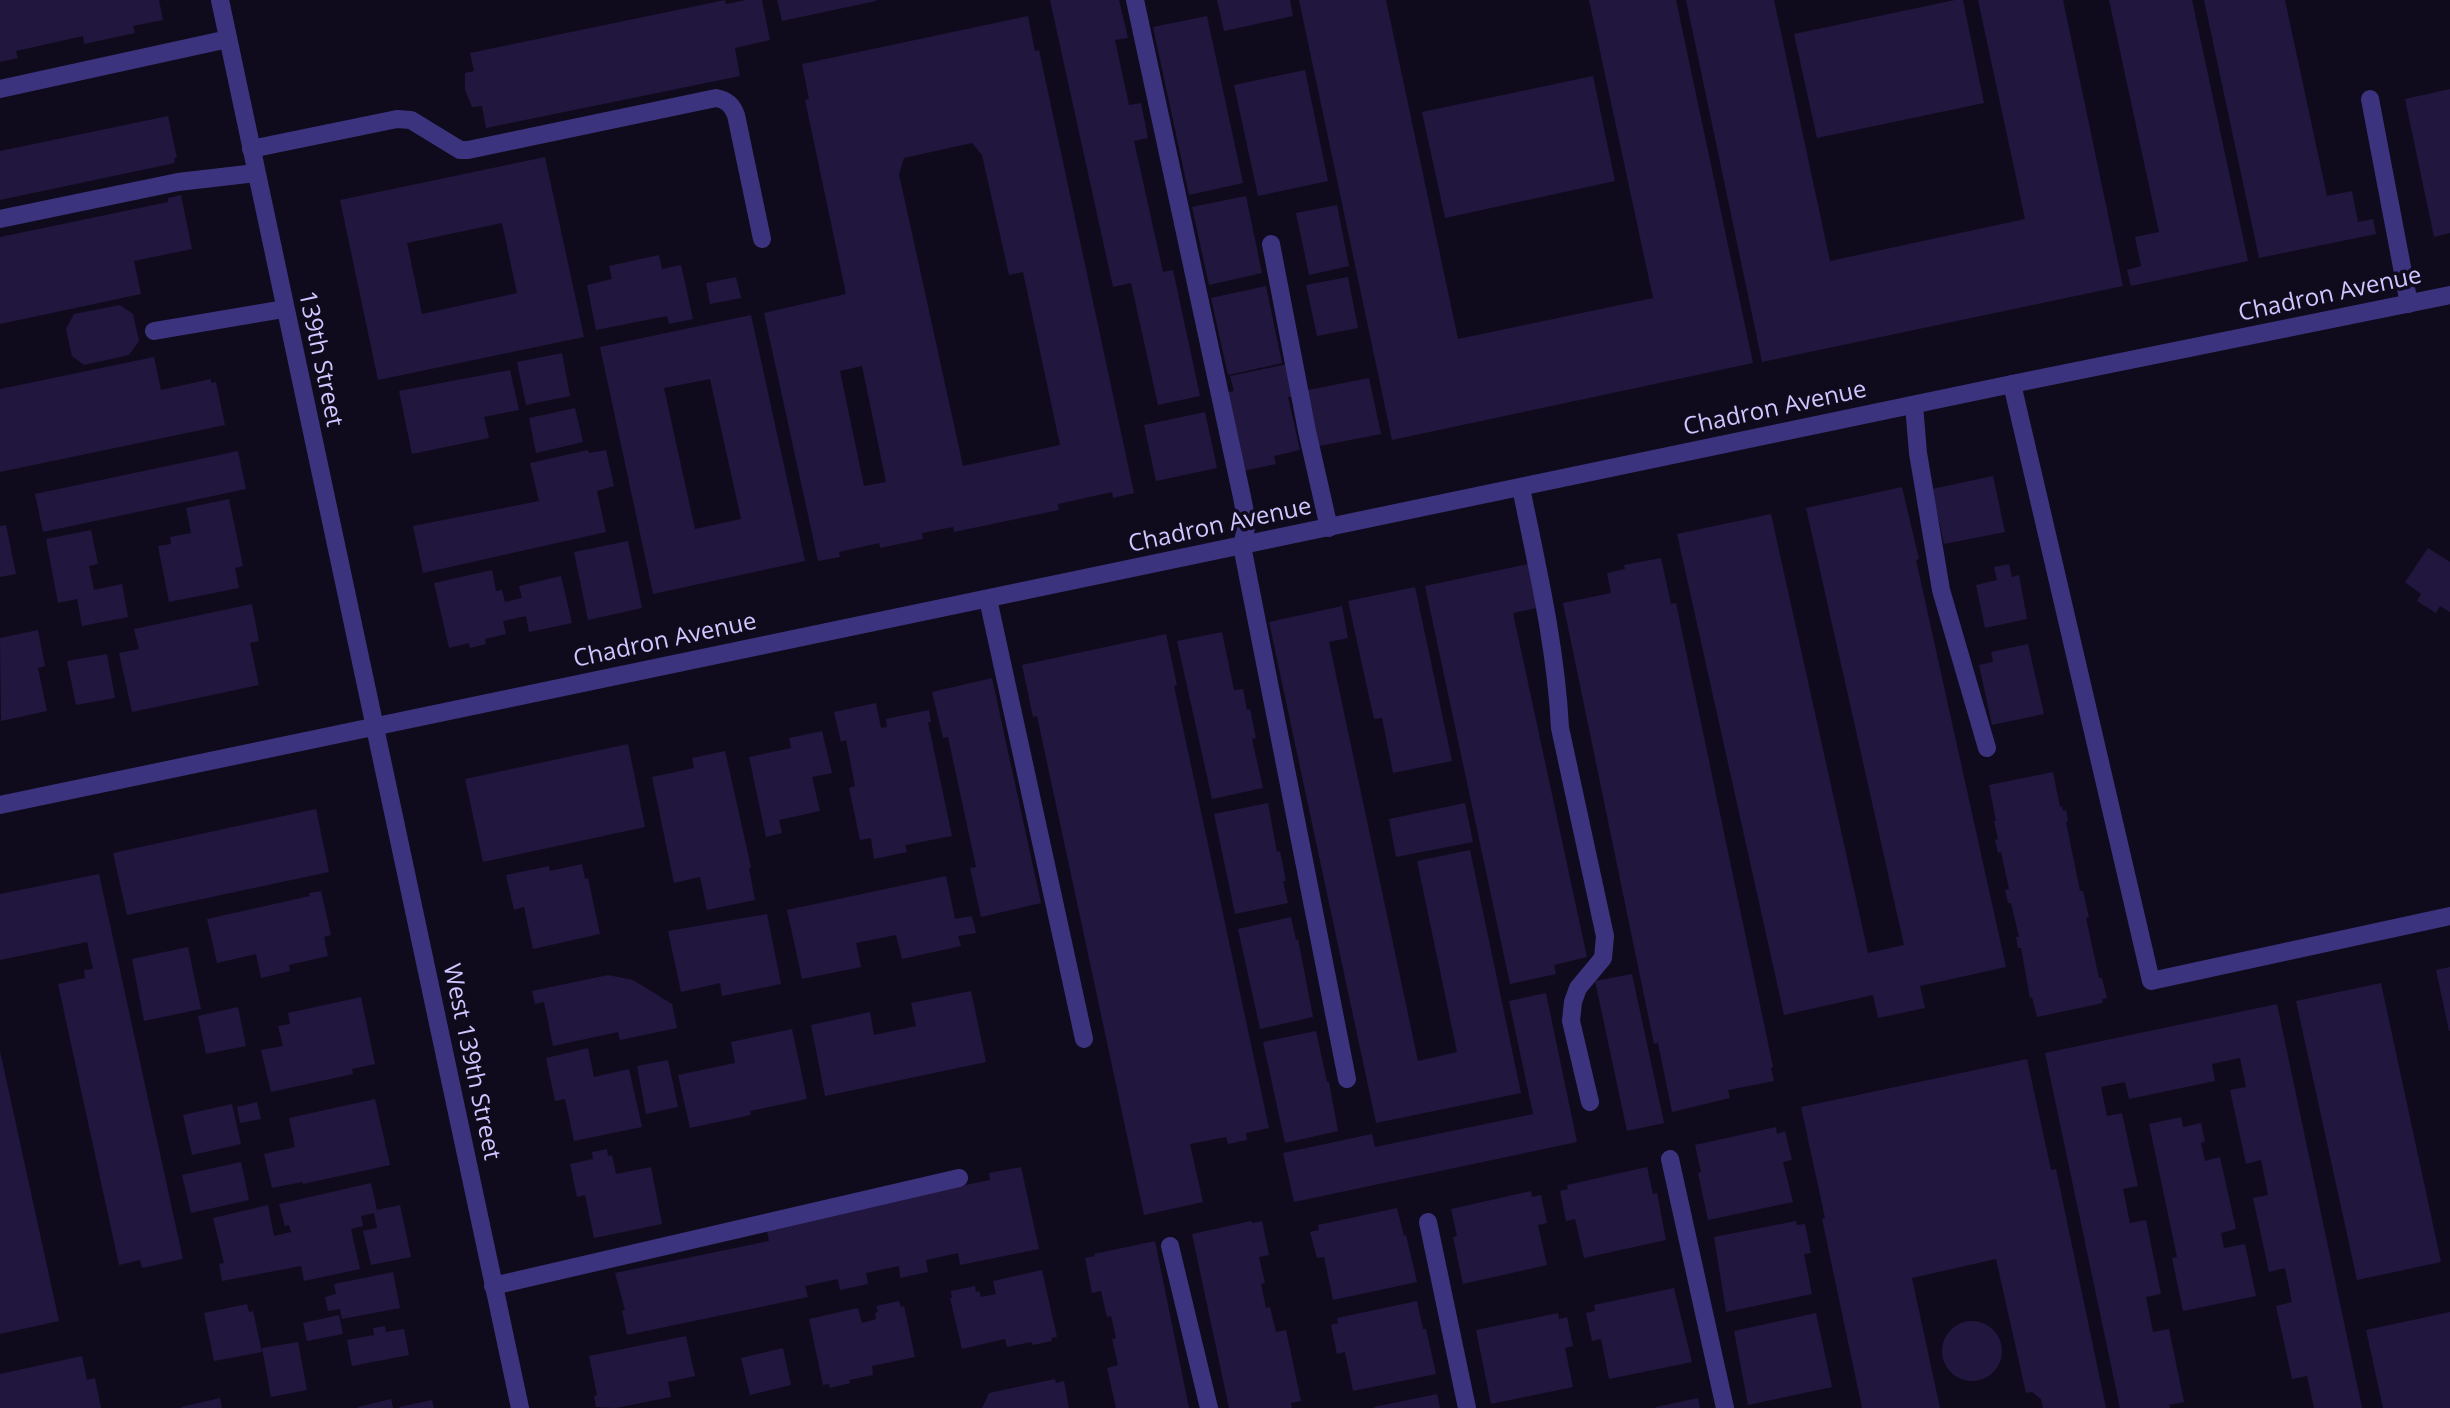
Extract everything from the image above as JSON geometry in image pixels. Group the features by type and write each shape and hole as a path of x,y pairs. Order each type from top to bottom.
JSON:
{"street":[{"name":"139th Street","path":"220,0 374,727"},
{"path":"1135,0 1242,497 1247,523 1242,546 1348,1079"},
{"path":"0,89 228,38"},
{"path":"251,149 397,119 411,120 460,150 468,150 716,98 723,99 733,107 736,115 762,239"},
{"path":"2370,99 2409,304"},
{"path":"0,219 178,182 256,173"},
{"path":"1271,244 1307,431 1329,528"},
{"name":"Chadron Avenue","path":"0,805 2012,384 2450,295"},
{"path":"154,331 284,309"},
{"path":"2012,384 2151,981 2450,916"},
{"path":"1914,405 1918,453 1941,590 1987,748"},
{"path":"1521,488 1559,696 1560,727 1605,936 1603,958 1578,988 1571,1021 1590,1102"},
{"path":"988,599 1084,1039"},
{"name":"West 139th Street","path":"374,727 520,1408"},
{"path":"1670,1159 1725,1408"},
{"path":"494,1286 958,1178"},
{"path":"1428,1222 1467,1408"},
{"path":"1170,1246 1209,1408"}],"building":[{"path":"0,0 159,0 163,20 133,26 135,33 84,44 83,36 16,51 18,58 0,62"},
{"path":"725,0 726,4 762,0 770,40 735,48 740,76 486,128 482,106 472,107 465,90 465,73 474,71 470,53"},
{"path":"777,0 876,0 876,1 782,21"},
{"path":"1050,0 1119,0 1128,38 1115,40 1129,105 1141,103 1148,138 1134,141 1163,272 1173,270 1200,396 1158,405 1131,283 1113,287"},
{"path":"1217,0 1290,0 1293,16 1224,31"},
{"path":"1299,0 1386,0 1458,339 1653,298 1589,0 1676,0 1753,363 1392,440"},
{"path":"1686,0 1774,0 1830,261 2025,219 1978,0 2063,0 2123,286 1762,362"},
{"path":"1963,0 1984,103 1817,138 1794,34"},
{"path":"2109,0 2192,0 2248,261 2131,286 2127,270 2141,266 2135,237 2159,232"},
{"path":"2204,0 2285,0 2327,196 2352,191 2358,222 2373,219 2376,234 2259,258"},
{"path":"1028,16 1035,51 1039,50 1134,493 1113,498 1112,492 1058,504 1059,510 954,532 953,527 922,533 923,539 880,548 879,543 839,552 840,557 818,561 764,313 846,294 805,100 809,99 802,64","holes":["972,143 982,155 1009,275 1023,272 1060,445 963,466 899,174 904,158","862,366 886,482 864,486 840,371"]},
{"path":"1207,16 1243,183 1189,195 1153,27"},
{"path":"1305,70 1328,181 1258,196 1234,85"},
{"path":"1593,76 1615,181 1445,218 1422,112"},
{"path":"2450,89 2450,233 2434,237 2405,99"},
{"path":"168,116 177,158 174,158 175,163 0,200 0,151"},
{"path":"545,157 584,337 378,380 340,200","holes":["502,223 517,293 422,314 407,243"]},
{"path":"181,195 192,249 134,261 141,294 0,324 0,237 168,202 168,198"},
{"path":"1246,196 1262,273 1209,285 1192,207"},
{"path":"1337,205 1349,266 1309,275 1296,213"},
{"path":"659,255 662,269 681,265 693,319 669,324 667,316 596,330 587,285 612,279 609,266"},
{"path":"736,277 741,298 710,304 706,283"},
{"path":"1348,277 1358,328 1317,336 1306,285"},
{"path":"1266,286 1282,363 1228,375 1211,298"},
{"path":"120,305 133,314 139,341 129,355 84,365 72,356 66,329 74,314"},
{"path":"751,315 805,561 653,594 600,347","holes":["710,379 741,519 695,529 664,388"]},
{"path":"562,353 570,396 526,405 517,362"},
{"path":"154,357 161,390 211,379 211,383 216,382 225,425 0,472 0,389"},
{"path":"1288,364 1295,396 1288,397 1300,450 1274,456 1276,464 1243,471 1225,393 1234,391 1230,376"},
{"path":"510,370 519,410 484,417 489,438 412,454 399,391"},
{"path":"1369,378 1381,434 1319,446 1308,390"},
{"path":"575,408 583,442 536,453 529,418"},
{"path":"1205,412 1217,468 1156,481 1144,425"},
{"path":"588,450 589,453 606,450 614,486 597,491 606,532 423,573 413,526 539,501 530,463"},
{"path":"238,451 246,489 43,532 35,494"},
{"path":"1993,476 2005,532 1944,544 1932,489"},
{"path":"1902,487 2006,967 1920,986 1925,1008 1878,1018 1873,995 1784,1015 1677,534 1771,514 1868,953 1904,945 1806,508"},
{"path":"229,499 243,566 235,568 239,588 169,602 158,546 171,544 170,537 191,533 186,508"},
{"path":"6,525 16,574 0,577 0,526"},
{"path":"91,530 98,564 89,566 94,590 122,584 128,617 82,626 77,599 58,603 46,539"},
{"path":"628,541 642,608 588,620 574,552"},
{"path":"2428,548 2450,562 2450,612 2440,606 2436,613 2417,601 2421,594 2405,582"},
{"path":"1661,558 1671,604 1676,603 1774,1081 1728,1090 1730,1098 1672,1112 1658,1043 1654,1044 1563,603 1611,593 1607,573 1625,569 1624,565"},
{"path":"1528,564 1537,608 1513,613 1587,957 1554,965 1556,974 1510,984 1425,586"},
{"path":"2009,564 2012,577 2019,575 2027,619 1985,628 1976,585 1997,580 1994,567"},
{"path":"492,570 496,591 502,590 505,602 522,598 519,586 561,576 572,623 529,632 526,616 503,621 506,634 485,639 486,644 470,648 469,643 449,648 434,583"},
{"path":"1415,587 1452,761 1393,773 1382,718 1374,719 1348,601"},
{"path":"252,604 259,641 250,643 259,685 132,712 119,653 139,649 134,629"},
{"path":"1342,606 1348,638 1329,642 1418,1061 1457,1052 1417,861 1470,850 1521,1093 1376,1123 1269,622"},
{"path":"38,630 45,666 38,668 47,711 1,721 0,638"},
{"path":"1222,632 1234,690 1243,689 1247,710 1250,709 1256,738 1252,739 1263,788 1212,799 1177,641"},
{"path":"1166,634 1177,685 1174,686 1269,1128 1246,1133 1247,1140 1228,1144 1226,1137 1190,1144 1203,1202 1144,1215 1037,716 1033,717 1022,665"},
{"path":"2028,644 2044,714 1992,725 1979,665 1993,662 1991,652"},
{"path":"107,654 115,698 76,705 67,661"},
{"path":"992,678 1041,903 981,917 970,868 976,867 948,737 943,738 932,692"},
{"path":"876,703 881,728 887,727 886,719 929,710 931,722 928,722 952,836 905,845 907,852 874,859 871,838 860,840 849,788 855,786 846,740 841,742 834,712"},
{"path":"822,731 832,773 812,777 820,811 779,820 782,833 766,837 749,757 791,748 789,738"},
{"path":"628,744 645,827 483,862 465,779"},
{"path":"725,751 751,867 749,868 755,900 707,910 700,877 674,883 652,777 694,768 692,758"},
{"path":"2053,772 2060,807 2062,806 2063,811 2066,810 2080,891 2083,891 2099,978 2102,978 2107,998 2102,999 2103,1003 2037,1017 2032,997 2030,998 2021,948 2018,948 2016,937 2019,937 2011,903 2008,903 2005,890 2009,889 2001,852 1998,853 1995,840 1998,839 1989,785"},
{"path":"1268,803 1277,852 1280,851 1286,881 1283,881 1288,903 1235,914 1214,814"},
{"path":"1465,803 1473,842 1396,857 1389,819"},
{"path":"316,809 329,872 127,915 113,853"},
{"path":"582,864 585,879 588,878 600,934 533,949 524,907 514,910 506,875 549,866 550,871"},
{"path":"99,874 183,1259 142,1268 140,1260 119,1265 58,984 85,978 84,970 93,969 87,942 0,960 0,894"},
{"path":"946,876 955,919 972,916 976,933 958,936 961,946 902,959 896,935 856,943 861,967 802,979 787,910"},
{"path":"321,891 331,935 324,937 328,956 289,965 290,971 261,978 256,954 217,963 207,919 310,896 309,893"},
{"path":"767,914 781,984 722,996 720,983 681,992 668,931"},
{"path":"1291,917 1296,940 1298,939 1313,1017 1260,1029 1238,929"},
{"path":"188,947 201,1009 144,1021 132,959"},
{"path":"2450,967 2450,1031 2449,1031 2436,970"},
{"path":"1632,974 1664,1123 1627,1131 1595,981"},
{"path":"608,975 633,980 672,1004 677,1028 620,1040 618,1032 553,1046 544,1002 535,1004 532,991"},
{"path":"2381,983 2441,1262 2357,1280 2296,1001"},
{"path":"971,991 986,1062 825,1096 811,1025 870,1012 874,1035 916,1026 911,1003"},
{"path":"1546,993 1577,1142 1294,1202 1283,1153 1372,1134 1375,1147 1533,1114 1509,1001"},
{"path":"361,997 375,1064 352,1069 353,1074 271,1092 261,1050 283,1046 278,1026 290,1024 288,1013"},
{"path":"2277,1004 2362,1408 2314,1408 2307,1376 2292,1379 2276,1306 2292,1302 2285,1268 2269,1272 2253,1198 2268,1195 2261,1160 2246,1164 2230,1090 2246,1087 2240,1058 2212,1064 2215,1081 2129,1099 2125,1082 2101,1087 2107,1116 2122,1113 2138,1186 2123,1189 2130,1223 2146,1220 2161,1294 2146,1297 2153,1332 2169,1329 2184,1402 2169,1405 2170,1408 2120,1408 2045,1053"},
{"path":"238,1007 246,1046 206,1054 198,1016"},
{"path":"792,1029 807,1099 690,1128 678,1075 735,1063 731,1042"},
{"path":"1316,1031 1338,1131 1285,1143 1263,1042"},
{"path":"588,1048 594,1077 629,1069 642,1127 574,1141 565,1099 555,1101 546,1058"},
{"path":"0,1051 59,1321 0,1334"},
{"path":"2027,1059 2051,1170 2056,1169 2106,1408 2043,1408 2041,1399 2032,1392 2026,1393 1996,1259 1912,1278 1940,1408 1862,1408 1801,1107"},
{"path":"668,1060 678,1107 646,1114 637,1066"},
{"path":"375,1099 390,1165 272,1188 264,1154 295,1147 289,1118"},
{"path":"257,1102 261,1119 240,1123 237,1107"},
{"path":"232,1104 241,1144 192,1155 183,1115"},
{"path":"2181,1117 2183,1127 2201,1123 2205,1161 2220,1157 2236,1229 2221,1233 2224,1248 2245,1244 2256,1296 2183,1311 2172,1258 2177,1257 2149,1124"},
{"path":"1776,1127 1777,1134 1785,1131 1792,1160 1783,1162 1793,1202 1708,1220 1695,1145"},
{"path":"607,1149 608,1156 612,1155 616,1174 651,1167 662,1224 594,1238 585,1195 577,1197 570,1164 593,1159 592,1152"},
{"path":"241,1162 249,1200 191,1213 182,1175"},
{"path":"1021,1167 1039,1249 960,1265 958,1253 926,1260 928,1272 900,1278 899,1266 866,1273 868,1284 840,1290 838,1279 805,1286 808,1297 627,1335 622,1311 625,1310 615,1273 769,1241 766,1226 990,1180 989,1173"},
{"path":"1647,1167 1653,1194 1657,1193 1666,1240 1584,1258 1575,1219 1566,1221 1560,1191 1568,1189 1567,1185"},
{"path":"371,1183 377,1210 400,1205 411,1257 371,1265 363,1231 377,1228 374,1213 361,1216 363,1226 351,1229 360,1269 304,1281 301,1266 222,1281 219,1264 224,1263 213,1218 268,1205 274,1236 291,1232 289,1225 285,1226 279,1204"},
{"path":"1531,1191 1532,1197 1541,1195 1547,1223 1538,1225 1547,1265 1463,1284 1453,1237 1457,1236 1451,1209"},
{"path":"1397,1208 1417,1282 1333,1300 1324,1257 1317,1258 1310,1232 1319,1230 1318,1225"},
{"path":"1262,1221 1269,1255 1259,1257 1265,1283 1261,1284 1266,1308 1270,1307 1276,1332 1286,1330 1301,1401 1291,1403 1292,1408 1229,1408 1192,1234"},
{"path":"1796,1221 1797,1225 1805,1224 1811,1253 1804,1254 1812,1294 1726,1312 1714,1237"},
{"path":"1155,1241 1189,1408 1116,1408 1107,1368 1118,1365 1112,1339 1116,1338 1111,1316 1107,1317 1101,1291 1092,1293 1085,1258"},
{"path":"1042,1270 1057,1337 1051,1338 1052,1341 1033,1345 1031,1342 1007,1347 1005,1339 962,1349 950,1298 951,1291 975,1286 981,1297 996,1294 993,1281"},
{"path":"393,1272 400,1308 342,1319 340,1309 328,1311 325,1297 336,1294 334,1284"},
{"path":"1674,1288 1692,1362 1609,1379 1601,1339 1592,1341 1586,1313 1595,1311 1594,1305"},
{"path":"899,1301 901,1307 904,1306 915,1357 872,1366 873,1375 849,1380 850,1383 830,1388 829,1384 823,1385 809,1319 858,1308 862,1323 876,1319 876,1306"},
{"path":"1417,1301 1436,1374 1353,1391 1345,1352 1337,1354 1331,1325 1338,1323 1337,1318"},
{"path":"247,1304 249,1312 253,1311 262,1352 214,1361 204,1313"},
{"path":"2450,1312 2450,1408 2383,1408 2366,1330"},
{"path":"1558,1313 1559,1319 1567,1317 1573,1346 1565,1348 1573,1387 1491,1404 1476,1330"},
{"path":"1816,1313 1832,1387 1748,1405 1734,1331"},
{"path":"339,1315 343,1334 307,1341 303,1323"},
{"path":"1972,1321 1984,1323 1997,1334 2002,1351 2000,1363 1989,1376 1972,1381 1960,1379 1947,1368 1942,1351 1944,1339 1955,1326"},
{"path":"385,1326 386,1332 404,1329 409,1355 352,1366 347,1340 374,1335 373,1328"},
{"path":"686,1336 695,1376 668,1382 671,1397 616,1408 596,1407 594,1396 597,1395 589,1356"},
{"path":"298,1342 307,1390 271,1397 262,1348"},
{"path":"783,1348 791,1385 750,1395 741,1358"},
{"path":"82,1356 87,1380 95,1378 101,1408 0,1408 0,1374"},
{"path":"1055,1379 1056,1383 1064,1381 1069,1408 982,1408 989,1393"},
{"path":"1437,1394 1440,1408 1374,1408 1374,1407"},
{"path":"220,1398 222,1408 181,1408 181,1407"},
{"path":"1698,1398 1700,1408 1656,1408 1656,1407"},
{"path":"391,1399 393,1408 358,1408 358,1407"},
{"path":"432,1400 434,1408 399,1407"}]}
